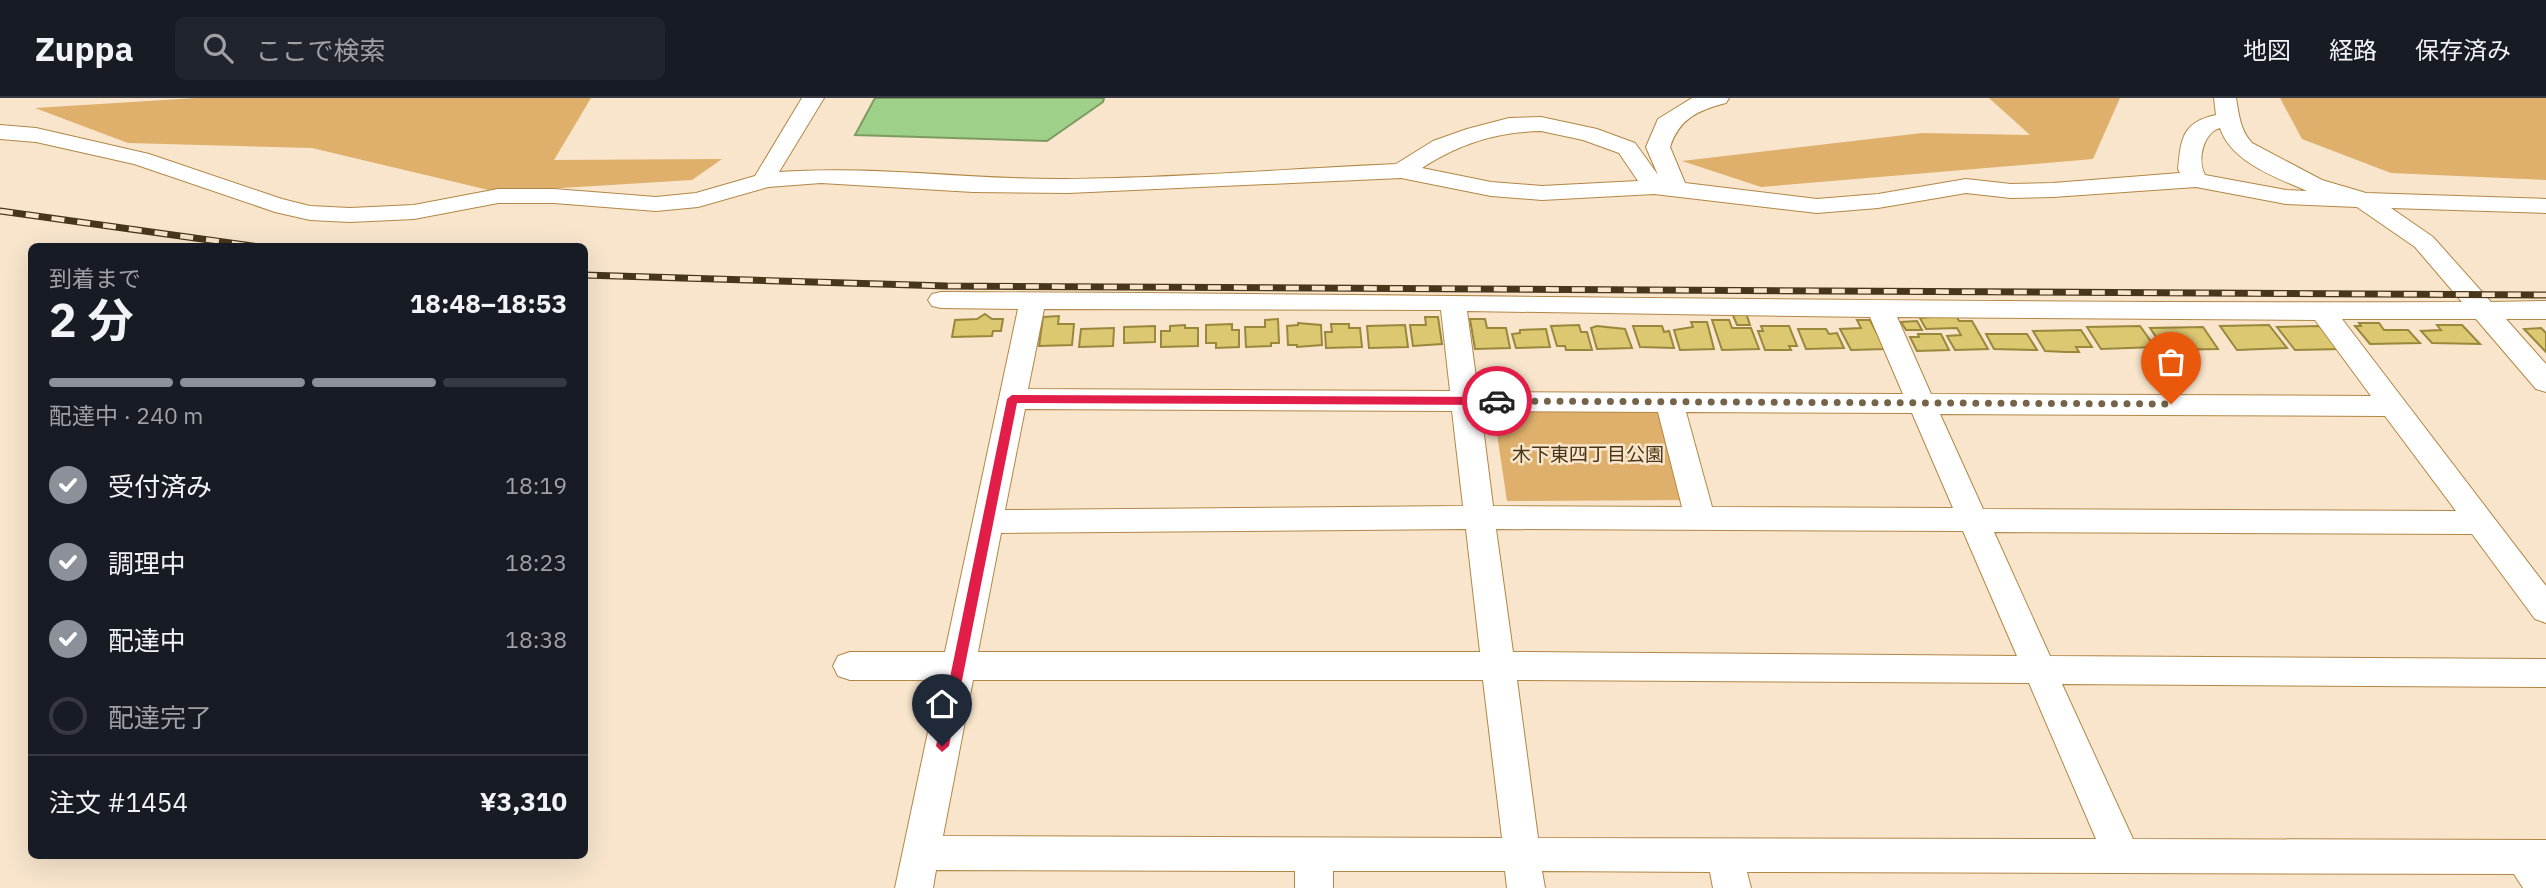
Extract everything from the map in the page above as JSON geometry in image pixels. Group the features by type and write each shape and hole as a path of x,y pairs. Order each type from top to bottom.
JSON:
{"street":[{"path":"766,180 767,173 813,98"},
{"path":"1665,188 1658,147 1665,124 1701,102 1718,98"},
{"path":"2196,180 2190,169 2193,138 2226,109 2234,137 2244,148 2268,163 2314,184 2362,199 2424,242 2546,382"},
{"path":"1401,171 1441,146 1475,134 1509,125 1541,124 1589,134 1627,148 1665,188"},
{"path":"0,132 36,135 141,159 275,205 310,213 350,215 414,212 498,197 554,196 656,204 698,200 766,180 821,177 973,185 1068,186 1401,171 1491,189 1542,193 1665,188 1817,206 1878,201 1966,186 2022,191 2169,180 2196,180 2286,197 2546,206"},
{"path":"942,300 1032,303 1453,302 1692,307 2546,310"},
{"path":"1453,302 1524,872"},
{"path":"914,888 1032,303"},
{"path":"1879,307 2122,856"},
{"path":"2322,311 2546,610"},
{"path":"1012,399 2393,405"},
{"path":"1669,402 1700,518"},
{"path":"987,522 1480,517 2482,523"},
{"path":"850,666 1498,666 2546,673"},
{"path":"921,853 1314,852 1524,872 1728,871 2122,856 2535,857 2544,888"},
{"path":"1314,852 1314,888"}],"green space":[{"path":"196,98 591,98 554,160 722,159 692,180 497,192 312,148 128,143 35,108"},
{"path":"1989,98 2120,98 2093,159 1761,187 1682,161 1922,133 2030,135"},
{"path":"2280,98 2546,98 2546,180 2391,173 2302,139"},
{"name":"木下東四丁目公園","path":"1493,407 1666,408 1688,500 1507,501"}],"shaded area":[{"path":"875,98 1104,98 1103,102 1047,141 855,135"}],"building":[{"path":"1732,313 1746,313 1750,325 1737,325"},
{"path":"985,314 992,319 1003,319 1001,331 993,331 992,336 952,337 955,320 977,319"},
{"path":"1956,315 1959,321 1972,321 1988,349 1955,350 1947,336 1961,335 1957,328 1926,329 1920,318"},
{"path":"1059,316 1058,324 1074,324 1072,345 1039,346 1043,317"},
{"path":"1425,317 1438,317 1442,344 1413,346 1410,325 1426,325"},
{"path":"1278,319 1279,343 1246,347 1245,327 1265,327 1265,320"},
{"path":"1470,319 1485,319 1487,328 1506,328 1510,348 1475,349"},
{"path":"1712,320 1729,320 1732,328 1751,328 1759,349 1722,350"},
{"path":"1857,320 1870,320 1885,349 1851,350 1840,329 1861,328"},
{"path":"1917,321 1922,330 1906,330 1901,322"},
{"path":"1691,322 1707,322 1714,349 1680,350 1674,330 1693,327"},
{"path":"1298,323 1321,325 1322,345 1288,345 1287,326"},
{"path":"2359,323 2379,323 2384,330 2408,330 2420,343 2370,344 2355,326 2361,326"},
{"path":"1232,324 1232,330 1239,330 1239,347 1216,348 1216,343 1206,343 1206,325"},
{"path":"1331,324 1349,324 1349,328 1360,328 1362,347 1326,348 1325,332 1332,332"},
{"path":"1185,325 1185,328 1198,328 1198,346 1161,347 1161,331 1170,331 1170,326"},
{"path":"1405,325 1408,347 1369,348 1367,326"},
{"path":"1579,325 1581,332 1587,332 1592,350 1566,350 1565,346 1557,346 1551,326"},
{"path":"2269,325 2287,348 2237,350 2220,326"},
{"path":"2437,325 2462,325 2480,344 2432,343 2421,331 2441,330"},
{"path":"1155,326 1155,342 1124,343 1124,327"},
{"path":"1597,326 1625,329 1632,348 1597,349 1591,328"},
{"path":"1633,326 1662,326 1664,332 1669,331 1674,348 1640,347"},
{"path":"1761,326 1789,326 1797,346 1789,346 1791,350 1765,350 1758,331 1763,331"},
{"path":"2140,326 2155,347 2101,349 2087,327"},
{"path":"2321,326 2340,349 2295,350 2277,327"},
{"path":"2203,327 2218,349 2165,350 2150,328"},
{"path":"1114,328 1113,346 1079,347 1081,329"},
{"path":"2541,328 2546,333 2546,352 2524,329"},
{"path":"1546,329 1550,347 1516,348 1512,334 1520,333 1520,330"},
{"path":"1798,329 1826,329 1829,334 1837,333 1844,348 1806,349"},
{"path":"2081,330 2092,347 2076,347 2079,352 2045,351 2033,331"},
{"path":"1918,334 1941,334 1949,350 1917,351 1910,337 1919,337"},
{"path":"1986,334 2027,334 2037,350 1994,349"}],"railway":[{"path":"0,211 231,243"},
{"path":"588,275 947,286 2546,295"}],"way so far":[{"path":"1497,401 2171,404"}],"route":[{"path":"942,746 1012,399 1497,401"}]}
